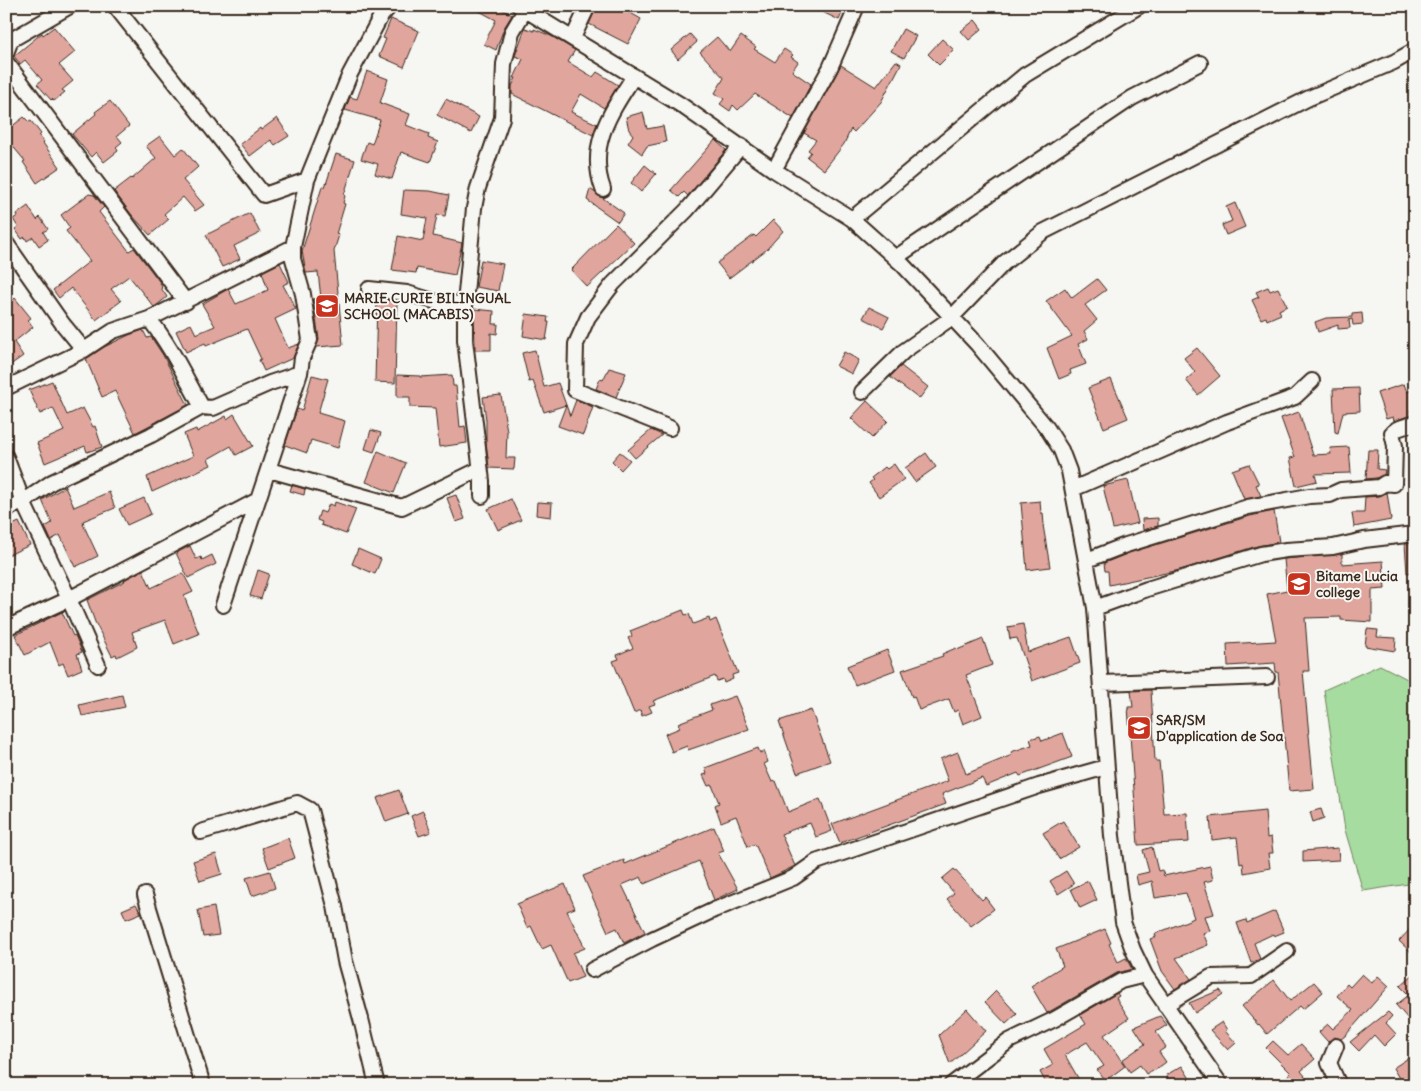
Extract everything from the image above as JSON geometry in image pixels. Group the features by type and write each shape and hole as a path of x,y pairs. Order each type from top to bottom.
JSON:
{"street":[{"path":"6,53 11,40 70,6"},
{"path":"115,6 264,195 307,180"},
{"path":"222,605 269,470 300,373 302,358 310,340 303,294 293,259 293,247 307,180 350,74 381,16 390,6"},
{"path":"573,38 588,6"},
{"path":"774,170 830,68 857,6"},
{"path":"852,219 1025,75 1139,6"},
{"path":"482,496 465,340 465,304 472,222 478,188 502,118 504,64 512,32 522,8 681,105 774,170 852,219 895,258 977,344 1047,428 1061,450 1069,471 1095,608 1112,836 1123,922 1145,975 1221,1085"},
{"path":"862,392 904,351 951,318 1004,264 1043,232 1309,98 1394,62 1415,50"},
{"path":"6,62 186,302"},
{"path":"895,258 1132,98 1200,63"},
{"path":"602,188 598,177 597,151 606,124 634,76"},
{"path":"670,428 575,390 576,344 588,317 613,284 687,210 741,146"},
{"path":"6,243 84,350"},
{"path":"6,388 84,350 112,331 149,319 186,302 293,247"},
{"path":"369,289 407,293 440,303 465,304"},
{"path":"149,319 173,352 202,407"},
{"path":"6,509 23,502 60,478 202,407 213,408 270,383 300,373"},
{"path":"1073,489 1227,422 1295,397 1312,381"},
{"path":"1087,560 1126,545 1248,507 1309,496 1330,495 1341,490 1379,487 1384,483 1394,484 1395,446 1392,433 1397,429 1415,423"},
{"path":"6,457 23,502 98,665"},
{"path":"269,470 402,507 480,469"},
{"path":"6,628 69,599 258,500"},
{"path":"1095,608 1148,589 1261,554 1286,550 1333,547 1364,540 1415,534"},
{"path":"1102,683 1267,677"},
{"path":"592,970 714,910 793,878 816,862 1039,786 1106,767"},
{"path":"201,832 297,803 310,810 335,906 345,962 362,1019 377,1085"},
{"path":"145,895 203,1085"},
{"path":"1165,1005 1211,977 1252,976 1287,951"},
{"path":"951,1085 1009,1041 1055,1019 1121,982 1145,975"},
{"path":"1336,1046 1329,1063 1339,1085"}],"green space":[{"path":"1380,665 1415,683 1415,883 1363,891 1345,830 1324,690"}],"building":[{"path":"470,6 496,6 512,15 504,28 496,50 484,44 496,20"},
{"path":"597,6 623,6 627,11 641,19 628,44 589,24"},
{"path":"810,6 845,6 839,20"},
{"path":"391,19 419,31 404,67 379,56 386,39 383,38"},
{"path":"975,20 982,29 969,40 961,31"},
{"path":"54,27 75,52 59,65 73,81 62,90 65,92 54,101 37,84 42,80 25,60 20,64 14,56 42,33 43,35"},
{"path":"525,28 534,31 534,29 551,36 575,50 568,62 593,77 597,72 618,85 604,108 581,94 571,112 597,124 593,135 512,94 512,86 516,78 514,78 523,59 515,56"},
{"path":"903,29 916,36 904,58 891,51"},
{"path":"690,34 697,42 678,59 671,50"},
{"path":"741,36 756,47 754,49 775,62 784,49 793,55 791,57 798,62 792,71 811,84 793,118 755,94 738,110 733,105 730,111 720,104 724,99 715,93 724,78 700,52 717,37 730,52"},
{"path":"942,39 954,50 939,65 928,54"},
{"path":"896,61 901,64 881,102 854,132 851,129 844,144 824,170 807,157 811,152 808,150 816,140 804,133 841,65 876,87"},
{"path":"367,71 388,79 380,103 410,114 406,125 429,134 428,138 438,142 430,162 401,152 392,179 375,174 378,164 361,159 367,142 372,144 380,120 345,110 350,97 357,99"},
{"path":"446,99 479,117 471,133 437,115"},
{"path":"110,101 129,126 117,136 122,142 116,147 118,151 104,162 96,152 91,157 72,134 96,114 95,112"},
{"path":"643,112 647,129 663,126 666,142 647,146 642,154 628,143 633,135 629,130 626,117"},
{"path":"24,117 29,122 31,121 41,134 39,136 43,143 60,167 37,183 23,162 25,161 6,138 6,131"},
{"path":"277,118 289,136 275,145 271,140 250,156 240,144 260,128 261,130"},
{"path":"160,136 175,155 183,148 198,167 183,180 204,205 195,211 183,197 164,214 169,219 150,235 114,191 132,179 156,158 146,146"},
{"path":"715,140 726,150 688,196 684,192 679,197 671,190"},
{"path":"336,154 355,160 344,195 343,203 345,204 336,234 339,235 334,251 343,345 316,347 319,339 313,299 321,298 318,272 306,273 302,251 322,187 325,187"},
{"path":"645,165 656,174 641,192 631,183"},
{"path":"590,189 624,213 618,222 587,200"},
{"path":"404,190 430,191 449,195 445,216 437,215 433,236 462,243 455,275 417,268 416,273 392,270 398,236 423,241 427,218 401,214"},
{"path":"89,194 94,195 104,207 99,212 129,251 134,248 159,281 167,297 154,307 129,276 111,289 121,301 96,320 71,288 59,298 53,290 90,261 66,231 70,228 61,215"},
{"path":"1235,203 1245,227 1226,235 1222,225 1232,221 1226,207"},
{"path":"28,206 37,220 40,217 48,229 43,232 48,240 39,246 33,237 27,241 25,237 22,239 15,229 18,227 13,219"},
{"path":"250,213 260,233 234,246 240,259 222,267 206,235"},
{"path":"773,220 783,231 766,250 729,278 717,263 754,235 756,237"},
{"path":"616,224 634,243 587,287 571,270"},
{"path":"481,260 503,264 498,291 476,287"},
{"path":"280,263 289,282 283,285 296,309 275,319 288,348 299,344 293,358 264,371 259,360 261,359 247,329 206,346 205,343 186,352 176,331 191,324 196,334 215,326 202,304 228,289 236,304 268,290 262,272"},
{"path":"1097,279 1106,290 1085,305 1097,320 1084,331 1088,339 1078,344 1086,364 1070,370 1071,374 1059,379 1047,348 1072,336 1046,301 1065,288 1072,298"},
{"path":"1268,287 1270,291 1278,288 1287,306 1279,310 1281,314 1267,320 1266,317 1261,319 1252,300 1259,297 1256,292"},
{"path":"12,298 13,300 15,298 31,318 28,320 33,327 14,342 23,356 6,368 6,303"},
{"path":"377,300 397,301 395,383 375,382"},
{"path":"869,307 889,317 883,328 863,318"},
{"path":"474,309 494,311 493,324 498,324 497,334 491,333 491,350 475,350"},
{"path":"1362,313 1363,324 1353,325 1352,319 1349,320 1350,328 1338,329 1338,325 1318,332 1315,322 1326,318 1352,317 1352,314"},
{"path":"526,314 548,317 546,340 523,336"},
{"path":"143,330 147,338 151,337 163,355 188,405 135,433 115,391 102,397 86,359 104,347"},
{"path":"1197,348 1220,376 1198,395 1186,380 1195,372 1184,358"},
{"path":"535,350 544,387 558,383 566,405 544,412 533,381 529,382 522,353"},
{"path":"844,352 859,360 852,374 836,366"},
{"path":"901,366 928,387 919,399 890,377"},
{"path":"609,368 626,373 616,397 596,389 600,379 603,380"},
{"path":"312,375 328,379 318,413 345,421 338,448 311,440 307,453 285,445 297,409 302,411"},
{"path":"397,375 420,377 452,375 453,386 456,386 460,427 465,426 467,443 439,447 435,408 410,407 410,397 397,397"},
{"path":"1111,379 1128,418 1104,428 1088,388"},
{"path":"52,381 67,415 83,408 93,427 95,426 102,447 87,452 85,446 45,463 37,443 64,431 53,408 40,414 29,390"},
{"path":"1404,384 1407,392 1412,390 1415,398 1415,409 1410,410 1411,415 1394,421 1393,417 1386,419 1377,393"},
{"path":"1359,388 1360,411 1343,412 1338,433 1335,432 1333,389"},
{"path":"501,395 507,431 506,458 515,458 514,469 489,468 483,397"},
{"path":"576,400 593,407 583,435 558,426 566,405 570,416"},
{"path":"867,401 888,421 872,438 851,418"},
{"path":"1299,412 1313,455 1331,454 1330,448 1349,447 1351,473 1315,474 1317,481 1296,486 1290,458 1295,457 1281,418"},
{"path":"234,414 253,446 236,455 231,446 208,459 211,465 152,492 147,477 193,456 184,434 196,429 197,432 226,416 227,419"},
{"path":"371,430 381,433 374,452 365,449"},
{"path":"651,430 662,435 635,458 628,450"},
{"path":"1368,450 1378,450 1377,469 1385,470 1384,475 1366,479"},
{"path":"378,451 406,463 394,493 366,482"},
{"path":"620,452 630,460 621,470 612,461"},
{"path":"926,453 936,467 915,482 905,468"},
{"path":"894,464 904,479 879,497 869,483 873,480 871,478 885,467 887,469"},
{"path":"1249,464 1259,484 1256,485 1261,496 1244,499 1232,470"},
{"path":"1128,480 1138,523 1113,529 1103,486"},
{"path":"292,485 305,489 304,495 290,491"},
{"path":"65,487 74,507 109,492 115,508 83,521 98,556 75,567 60,535 51,540 45,527 52,523 42,500"},
{"path":"1387,492 1391,520 1354,527 1352,513 1364,513 1365,497 1380,496"},
{"path":"456,495 465,519 456,522 447,498"},
{"path":"144,498 151,514 127,525 119,509"},
{"path":"511,499 521,520 498,530 488,509"},
{"path":"1040,501 1050,567 1027,570 1021,503"},
{"path":"335,502 356,509 346,534 321,525 322,522 317,520 320,511 325,513 329,504 334,506"},
{"path":"537,502 552,503 551,517 536,515"},
{"path":"1274,511 1279,542 1257,546 1180,570 1109,585 1108,571 1105,571 1104,563 1129,553 1250,516"},
{"path":"1158,518 1158,526 1143,530 1142,519"},
{"path":"19,522 30,545 6,556 6,528"},
{"path":"1415,543 1415,572 1407,573 1405,544"},
{"path":"190,546 196,559 201,557 202,560 212,555 216,564 188,578 176,553"},
{"path":"358,549 381,559 375,574 352,564"},
{"path":"1342,554 1342,564 1383,561 1385,589 1372,590 1372,622 1341,620 1341,617 1305,618 1309,671 1303,671 1314,789 1289,791 1278,672 1276,672 1275,663 1228,666 1227,644 1276,641 1267,594 1287,590 1284,559"},
{"path":"143,570 151,588 183,573 193,592 184,596 199,634 174,644 165,620 132,632 137,647 117,657 116,654 112,656 95,622 87,600"},
{"path":"258,570 269,574 261,599 250,596"},
{"path":"683,610 685,615 689,614 693,624 709,618 710,622 716,619 738,673 732,675 733,679 724,683 723,679 717,681 715,676 653,701 655,704 649,706 652,712 642,716 640,710 634,713 613,661 619,659 617,655 633,648 628,638 632,636 630,631"},
{"path":"62,612 82,652 77,654 82,669 68,675 63,663 59,665 50,642 25,655 15,635"},
{"path":"1023,624 1028,652 1071,637 1080,663 1032,681 1017,638 1010,639 1008,627"},
{"path":"1367,629 1378,630 1377,637 1396,638 1395,651 1365,646"},
{"path":"983,639 992,665 966,675 982,716 963,724 958,710 954,712 949,699 919,710 902,670 943,656 942,654 956,648 957,650"},
{"path":"887,650 895,670 855,685 847,666"},
{"path":"1151,690 1155,761 1159,761 1164,814 1187,813 1189,842 1138,845 1128,707 1133,707 1131,691"},
{"path":"122,695 125,707 82,716 79,705"},
{"path":"735,696 749,729 688,750 687,746 672,752 665,734 680,728 678,723 712,710 710,705"},
{"path":"811,710 830,761 797,773 779,721"},
{"path":"1063,733 1072,757 1020,776 1018,773 986,786 982,778 942,794 946,804 840,843 832,824 948,781 940,759 958,752 966,774 1012,755 1011,752 1032,745 1030,739 1040,736 1042,741"},
{"path":"758,748 760,753 764,751 768,762 764,764 772,782 776,781 788,812 820,799 832,831 816,837 810,823 781,834 795,866 770,878 755,844 748,847 736,816 721,822 715,805 719,803 712,785 708,786 703,775 707,774 705,768"},
{"path":"399,790 408,814 386,822 377,798"},
{"path":"1321,809 1324,818 1313,822 1310,812"},
{"path":"423,811 431,832 419,836 411,816"},
{"path":"1265,811 1267,838 1271,837 1273,853 1268,853 1270,868 1244,873 1243,863 1240,864 1237,837 1212,840 1210,817"},
{"path":"1063,821 1079,847 1059,859 1043,833"},
{"path":"714,827 724,851 718,853 738,889 714,900 699,861 644,884 641,877 622,885 645,932 624,943 617,928 608,932 583,876 624,860 625,864"},
{"path":"288,838 295,858 269,868 262,848"},
{"path":"1152,847 1158,871 1162,870 1164,876 1210,866 1213,880 1204,882 1214,914 1205,916 1210,931 1203,933 1208,945 1176,958 1191,979 1175,989 1162,971 1150,939 1156,937 1155,934 1194,918 1186,893 1155,898 1152,881 1138,885 1136,875 1149,872 1143,850"},
{"path":"1338,848 1339,860 1303,862 1303,851"},
{"path":"216,854 222,874 200,881 193,861"},
{"path":"954,869 982,900 985,897 994,909 971,926 947,899 954,893 942,879"},
{"path":"270,871 275,888 252,896 246,878"},
{"path":"1066,871 1074,884 1058,894 1050,881"},
{"path":"1088,881 1097,900 1080,908 1071,889"},
{"path":"565,884 575,908 567,911 585,948 573,953 583,977 568,983 551,945 542,949 531,926 527,928 517,904"},
{"path":"136,904 141,913 126,919 122,910"},
{"path":"214,907 219,935 203,937 198,910"},
{"path":"1275,911 1284,932 1274,936 1273,934 1254,943 1260,959 1251,963 1237,923 1246,920 1247,923"},
{"path":"1415,924 1415,956 1399,941"},
{"path":"1105,929 1111,943 1109,944 1118,962 1126,958 1132,969 1117,973 1047,1013 1031,986 1063,966 1056,949"},
{"path":"1415,973 1415,1015 1409,1020 1396,1005 1409,995 1400,986"},
{"path":"1362,974 1372,983 1378,976 1389,986 1345,1036 1341,1039 1334,1037 1328,1042 1319,1032 1328,1024 1333,1029 1353,1010 1337,996 1347,984 1350,987"},
{"path":"1274,980 1290,1001 1314,982 1323,992 1303,1009 1300,1006 1267,1034 1242,1006"},
{"path":"1220,990 1223,994 1195,1013 1189,1003"},
{"path":"996,991 1017,1014 1006,1024 985,1002"},
{"path":"1117,993 1119,996 1116,998 1129,1018 1104,1035 1125,1066 1105,1081 1097,1070 1104,1066 1087,1042 1065,1055 1082,1085 1047,1085 1040,1072 1053,1065 1044,1049 1086,1024 1080,1015"},
{"path":"967,1009 986,1031 950,1064 939,1035"},
{"path":"1388,1012 1392,1016 1386,1023 1396,1034 1384,1046 1374,1035 1359,1051 1350,1042"},
{"path":"1160,1016 1167,1025 1156,1032 1166,1047 1159,1052 1166,1062 1154,1071 1146,1074 1140,1065 1130,1072 1122,1060 1145,1044 1134,1027"},
{"path":"1222,1022 1227,1030 1225,1031 1236,1043 1228,1050 1210,1030"},
{"path":"1273,1041 1288,1055 1301,1044 1315,1059 1301,1071 1305,1076 1296,1085 1278,1085 1291,1073 1266,1048"},
{"path":"1410,1057 1415,1064 1415,1085 1403,1085 1393,1068"},
{"path":"1182,1066 1194,1085 1172,1085 1166,1075"}],"place":[{"name":"MARIE CURIE BILINGUAL SCHOOL (MACABIS)","path":"327,306"},
{"name":"Bitame Lucia college","path":"1299,584"},
{"name":"SAR/SM D'application de Soa","path":"1139,728"}]}
